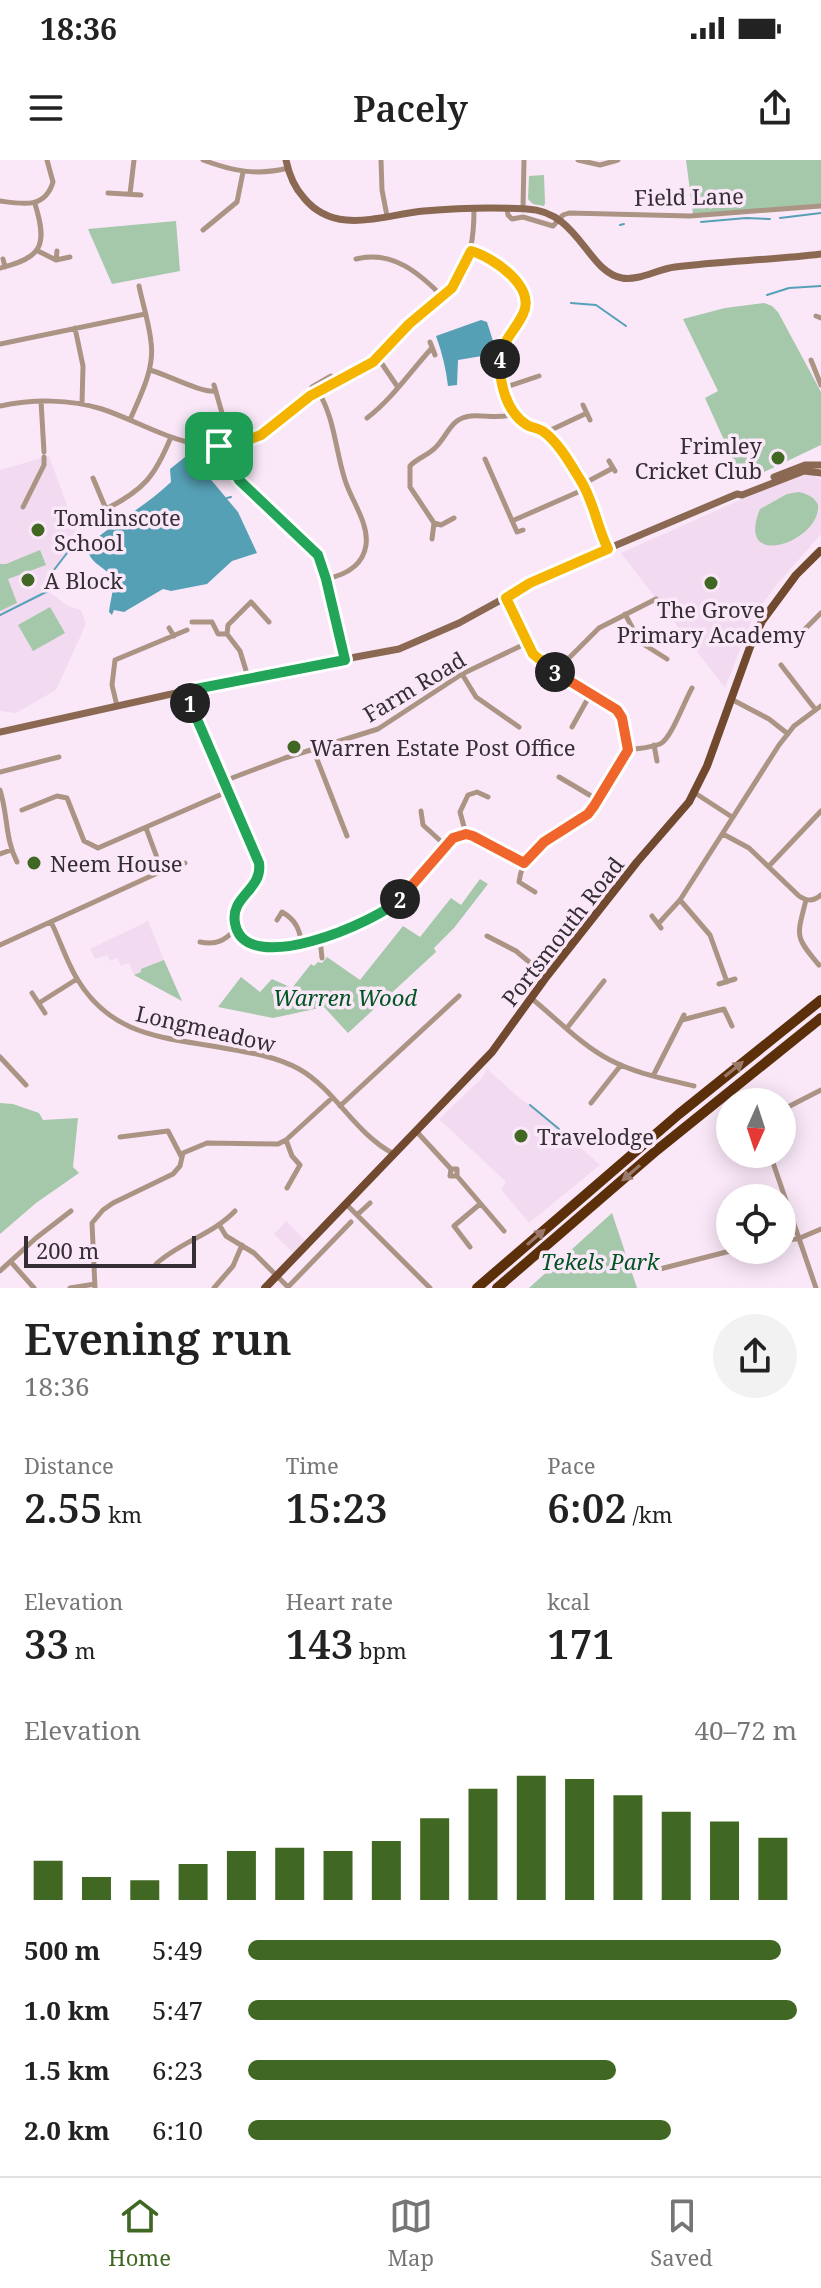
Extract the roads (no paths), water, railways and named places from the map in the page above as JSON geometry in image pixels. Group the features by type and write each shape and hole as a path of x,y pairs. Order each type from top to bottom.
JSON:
{"highway":[{"path":"477,1288 679,1114 821,1000"},
{"path":"497,1288 657,1150 821,1018"}],"main road":[{"name":"Field Lane","path":"287,164 294,185 311,207 337,220 432,210 523,208 543,211 559,219"},
{"path":"559,219 606,270 623,279 676,267 821,254"},
{"path":"0,732 248,677 383,654 418,642 530,583 795,468 821,465"},
{"path":"737,494 742,495 804,471 821,473"},
{"path":"820,551 821,544"},
{"name":"Portsmouth Road","path":"265,1288 492,1052 547,976 695,793 750,647 768,612 796,575 820,551"}],"street":[{"path":"0,201 35,204 47,196 53,182 47,160"},
{"path":"130,194 134,160"},
{"path":"203,160 243,172 267,172 287,164"},
{"path":"381,160 387,216"},
{"path":"523,208 524,160"},
{"path":"578,160 600,165 618,160"},
{"path":"203,230 237,202 243,172"},
{"path":"108,193 141,195"},
{"path":"3,259 2,267 23,262 38,251 42,234 35,204"},
{"name":"Field Lane","path":"507,209 512,219 523,217 550,226 569,213 690,216 821,206"},
{"path":"0,406 41,401 82,404 193,445 229,445 265,433 315,390 378,358 409,324 443,297 458,279 471,251 474,209"},
{"path":"38,251 56,260 70,257"},
{"path":"56,260 57,251"},
{"path":"471,251 490,258 507,270 518,284 525,300 524,313 506,338 502,350 500,371 503,388 515,414 528,426 547,435 584,486 608,549"},
{"path":"356,259 374,256 407,265 443,297"},
{"path":"130,420 150,370 152,343 139,286"},
{"path":"0,344 145,314"},
{"path":"75,328 83,366 82,404"},
{"path":"367,418 433,352 430,342"},
{"path":"378,358 397,386"},
{"path":"811,360 821,385"},
{"path":"503,388 539,378 535,369"},
{"path":"150,370 203,391 215,388 224,420"},
{"path":"315,390 330,412 344,478 366,537 365,549 355,566 326,579"},
{"path":"23,507 44,465 41,401"},
{"path":"583,405 590,420"},
{"path":"547,435 587,413"},
{"path":"454,518 441,525 434,523 410,487 410,466 433,450 449,427 459,420 472,416 496,418 515,414"},
{"path":"93,478 106,509 135,493 149,481 159,467 171,437"},
{"path":"227,461 229,445"},
{"path":"219,446 245,486 318,555 345,660"},
{"path":"485,459 517,532 523,530"},
{"path":"512,521 614,470 609,461"},
{"path":"432,539 434,523"},
{"path":"506,598 537,659 619,712 628,750 588,814 544,842 522,863 519,882 535,892"},
{"path":"248,677 240,651 227,634 228,625 251,602 269,622"},
{"path":"555,672 599,628 653,603"},
{"path":"805,629 821,613"},
{"path":"625,614 637,638 665,658 666,650"},
{"path":"192,622 212,622 218,634 227,634"},
{"path":"811,623 817,632"},
{"path":"169,628 174,636"},
{"path":"117,706 112,685 115,660 187,630"},
{"name":"Farm Road","path":"224,781 386,726 462,674 527,643"},
{"path":"652,916 660,926 788,734 818,708 781,666"},
{"path":"462,674 476,697 519,727"},
{"path":"185,691 258,859 260,870 255,885 237,904 234,915 236,929 245,940 275,946 320,939 351,929 392,907 445,845 453,838 466,834 522,863"},
{"path":"572,727 591,693"},
{"path":"628,750 665,741 691,694"},
{"path":"731,699 769,719 788,734"},
{"path":"654,745 657,761"},
{"path":"313,749 347,836"},
{"path":"0,772 59,757"},
{"path":"562,776 598,800"},
{"path":"0,790 6,810 6,831 17,862"},
{"path":"22,810 57,796 67,798 84,841 96,848 229,791"},
{"path":"466,834 461,810 472,792 486,794"},
{"path":"695,793 732,817"},
{"path":"421,811 421,822 445,845"},
{"path":"769,866 821,811"},
{"path":"146,828 162,871"},
{"path":"723,834 749,848 806,900 816,900 821,895"},
{"path":"0,854 11,850"},
{"path":"0,945 185,863"},
{"path":"680,900 710,935 727,982"},
{"path":"806,900 798,932 802,945 819,965"},
{"path":"277,920 282,912 291,918 298,926 302,943"},
{"name":"Longmeadow","path":"51,922 77,979 102,1010 131,1029 280,1060 312,1079 377,1146"},
{"path":"200,942 215,944 236,929"},
{"path":"487,936 516,951 547,976"},
{"path":"320,939 322,958"},
{"path":"39,1003 77,979"},
{"path":"719,984 735,979"},
{"path":"567,1028 604,981"},
{"path":"32,993 45,1013"},
{"path":"340,1106 459,996"},
{"path":"531,998 593,1050 621,1065 694,1086"},
{"path":"653,1076 682,1018 724,1009 732,1026"},
{"path":"0,1057 26,1085"},
{"path":"591,1103 621,1065"},
{"path":"796,1103 821,1090"},
{"path":"181,1156 207,1143 278,1144 332,1098"},
{"path":"70,1288 95,1286 92,1223 97,1216 113,1203 173,1174 180,1166 181,1156 168,1131 120,1137"},
{"path":"417,1132 451,1169 457,1169 457,1176 504,1231"},
{"path":"286,1140 292,1156 300,1165 287,1188"},
{"path":"377,1146 395,1154"},
{"path":"377,1146 385,1164"},
{"path":"775,1168 816,1288"},
{"path":"357,1215 370,1203"},
{"path":"346,1204 430,1288"},
{"path":"470,1247 454,1226 480,1204"},
{"path":"0,1271 72,1211"},
{"path":"156,1264 166,1255 220,1226 235,1211"},
{"path":"220,1226 226,1236 242,1245 288,1287 351,1222"},
{"path":"796,1239 821,1229"},
{"path":"214,1288 233,1266 242,1245"},
{"path":"660,1269 716,1255"},
{"path":"11,1262 34,1288"}],"water":[{"path":"481,320 487,322 494,354 458,360 457,385 448,386 436,336"},
{"path":"185,457 192,457 238,512 257,553 232,561 207,584 171,591 163,589 124,612 114,610 112,615 109,612 112,578 92,560 86,547 171,482 170,469"}],"waterway":[{"path":"780,218 821,213"},
{"path":"701,222 770,219"},
{"path":"620,225 624,224"},
{"path":"767,295 789,288 821,286"},
{"path":"571,303 596,305 626,326"},
{"path":"227,498 231,497"},
{"path":"0,615 48,591 54,570 77,540 86,547"},
{"path":"97,583 109,573"},
{"path":"530,1105 559,1129 558,1135"}],"place":[{"name":"Frimley Cricket Club","path":"778,458"},
{"name":"Tomlinscote School","path":"38,530"},
{"name":"A Block","path":"28,580"},
{"name":"The Grove Primary Academy","path":"711,583"},
{"name":"Warren Estate Post Office","path":"294,747"},
{"name":"Neem House","path":"34,863"},
{"name":"Travelodge","path":"521,1136"}],"park label":[{"name":"Warren Wood","path":"345,997"},
{"name":"Tekels Park","path":"600,1261"}]}
